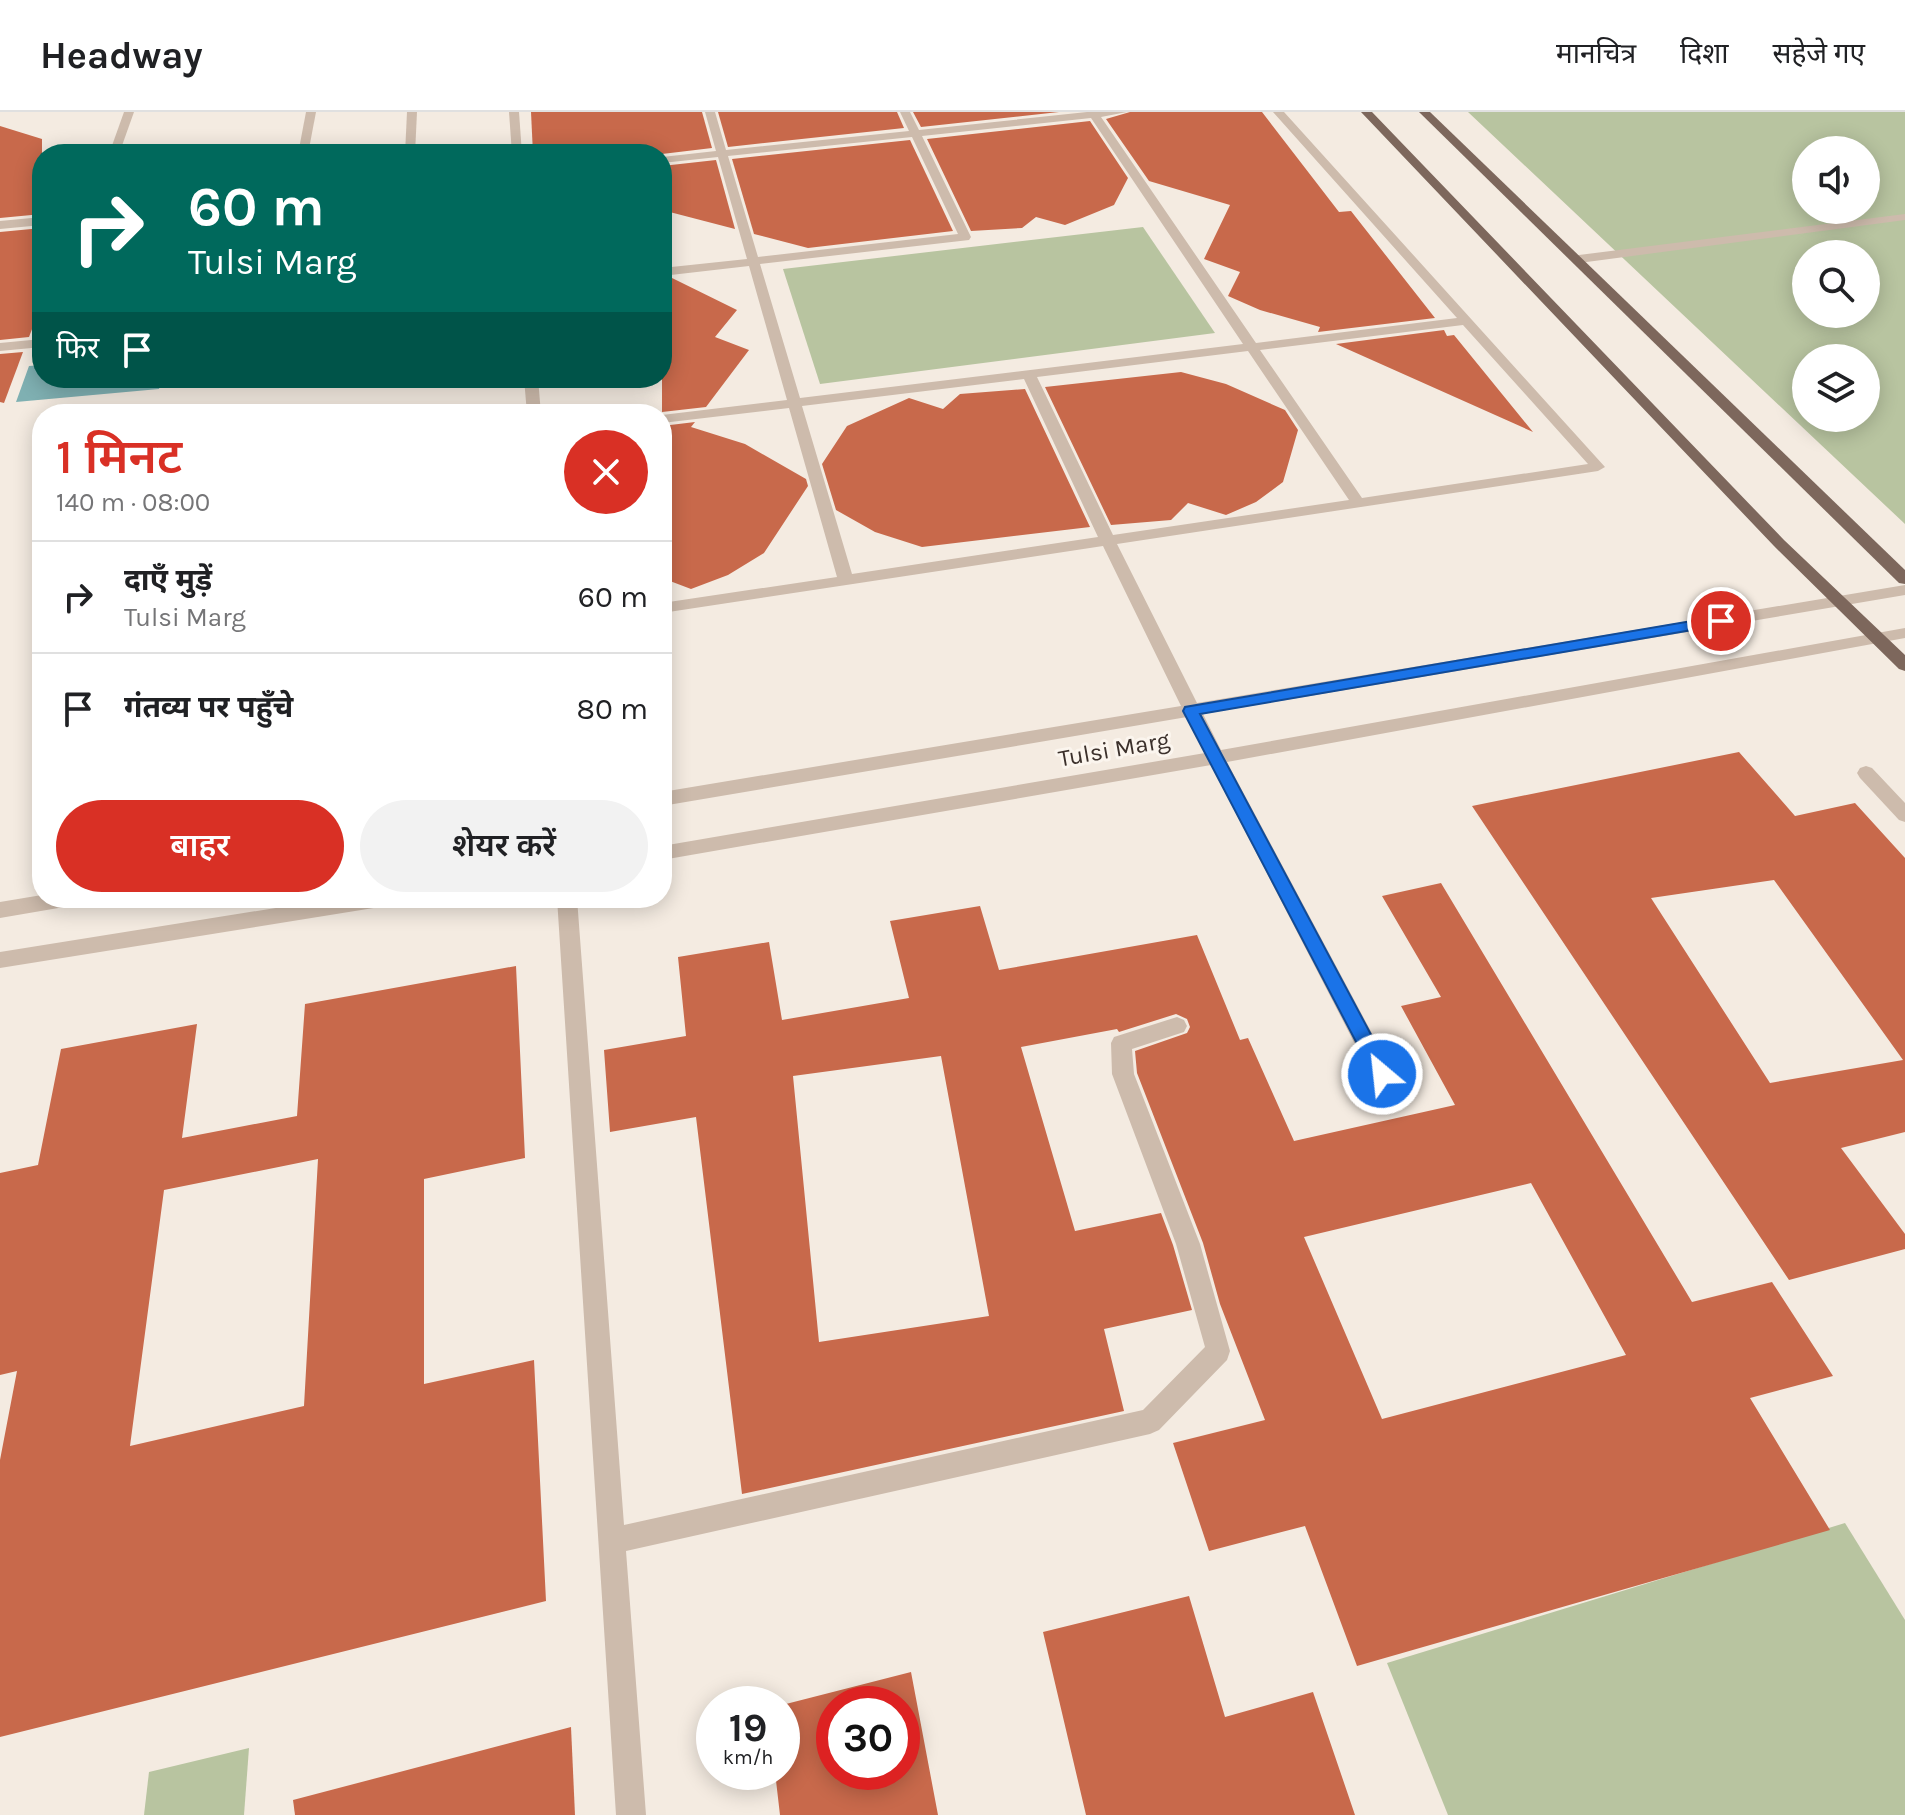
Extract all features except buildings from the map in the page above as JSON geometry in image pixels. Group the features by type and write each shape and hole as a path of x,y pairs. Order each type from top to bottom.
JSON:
{"main road":[{"path":"1366,112 1779,543 1905,665"},
{"path":"1424,112 1579,259 1905,579"}],"street":[{"path":"118,144 129,112"},
{"path":"305,144 311,112"},
{"path":"410,144 412,112"},
{"path":"514,112 516,144"},
{"path":"710,112 846,580"},
{"path":"672,271 965,237 905,112"},
{"path":"672,159 1122,112"},
{"path":"672,606 1598,467 1278,112"},
{"path":"1093,114 1358,503"},
{"path":"1579,259 1905,217"},
{"path":"0,225 32,222"},
{"path":"672,418 1466,321"},
{"path":"0,347 32,344"},
{"path":"1028,372 1105,541 1214,758 1382,1074"},
{"name":"Tulsi Marg","path":"672,797 1905,590"},
{"name":"Tulsi Marg","path":"672,851 1214,758 1905,633"},
{"path":"1866,773 1905,815"},
{"path":"0,910 32,905"},
{"path":"0,960 324,908"},
{"path":"568,908 631,1815"},
{"path":"612,1541 1150,1421 1218,1351 1188,1244 1123,1074 1121,1043 1177,1026"}],"green space":[{"path":"1468,112 1905,112 1905,524 1807,432 1880,432 1880,344 1792,344 1792,417"},
{"path":"1143,227 1215,333 820,384 783,269"},
{"path":"1845,1523 1905,1620 1905,1815 1448,1815 1387,1663"},
{"path":"249,1748 244,1815 144,1815 149,1772"}],"water":[{"path":"29,366 32,366 32,388 159,388 16,402"}],"route":[{"path":"1382,1074 1191,711 1721,621"}]}
